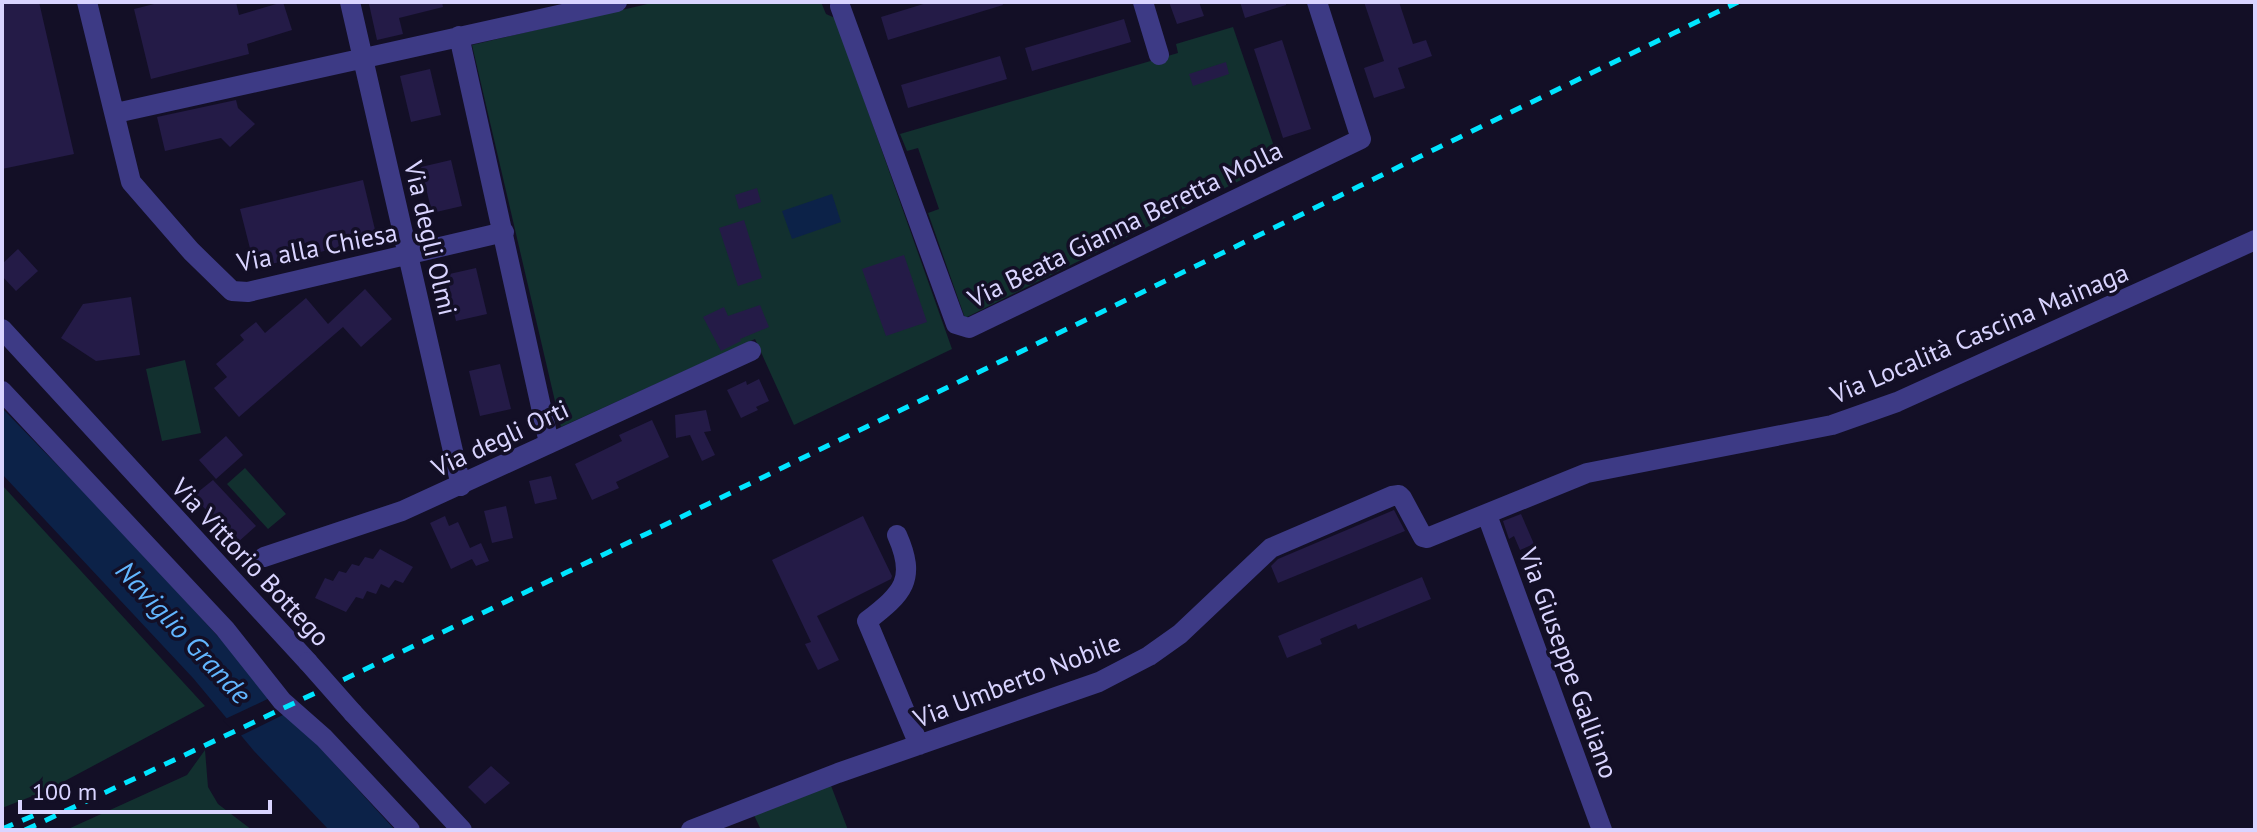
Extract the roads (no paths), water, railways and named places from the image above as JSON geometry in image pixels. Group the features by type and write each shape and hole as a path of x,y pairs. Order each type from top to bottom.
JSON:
{"street":[{"name":"Via alla Chiesa","path":"87,2 131,182 191,251 232,291 248,292 504,232"},
{"name":"Via degli Olmi","path":"350,2 461,486"},
{"path":"116,113 617,2"},
{"path":"1143,2 1159,55"},
{"name":"Via Beata Gianna Beretta Molla","path":"840,6 956,324 969,328 1361,139 1317,2"},
{"path":"459,36 549,443"},
{"name":"Via Località Cascina Mainaga","path":"1487,515 1587,473 1832,425 1897,402 2255,240"},
{"name":"Via Vittorio Bottego","path":"2,329 462,830"},
{"name":"Via degli Orti","path":"264,557 402,511 751,351"},
{"path":"2,391 225,629 282,701 324,738 410,830"},
{"name":"Via Umberto Nobile","path":"691,830 1099,682 1124,670 1180,634 1271,548 1392,496 1402,498 1423,537 1427,538 1487,515"},
{"name":"Via Giuseppe Galliano","path":"1487,515 1602,830"},
{"path":"897,535 906,555 907,579 889,604 867,621 919,745"}],"water":[{"path":"832,194 841,222 792,239 782,211"},
{"name":"Naviglio Grande","path":"2,408 129,539 395,830 329,830 254,751 193,678 2,474"}],"railway":[{"path":"25,830 669,523 1738,2"},
{"path":"2,829 35,815"}]}
